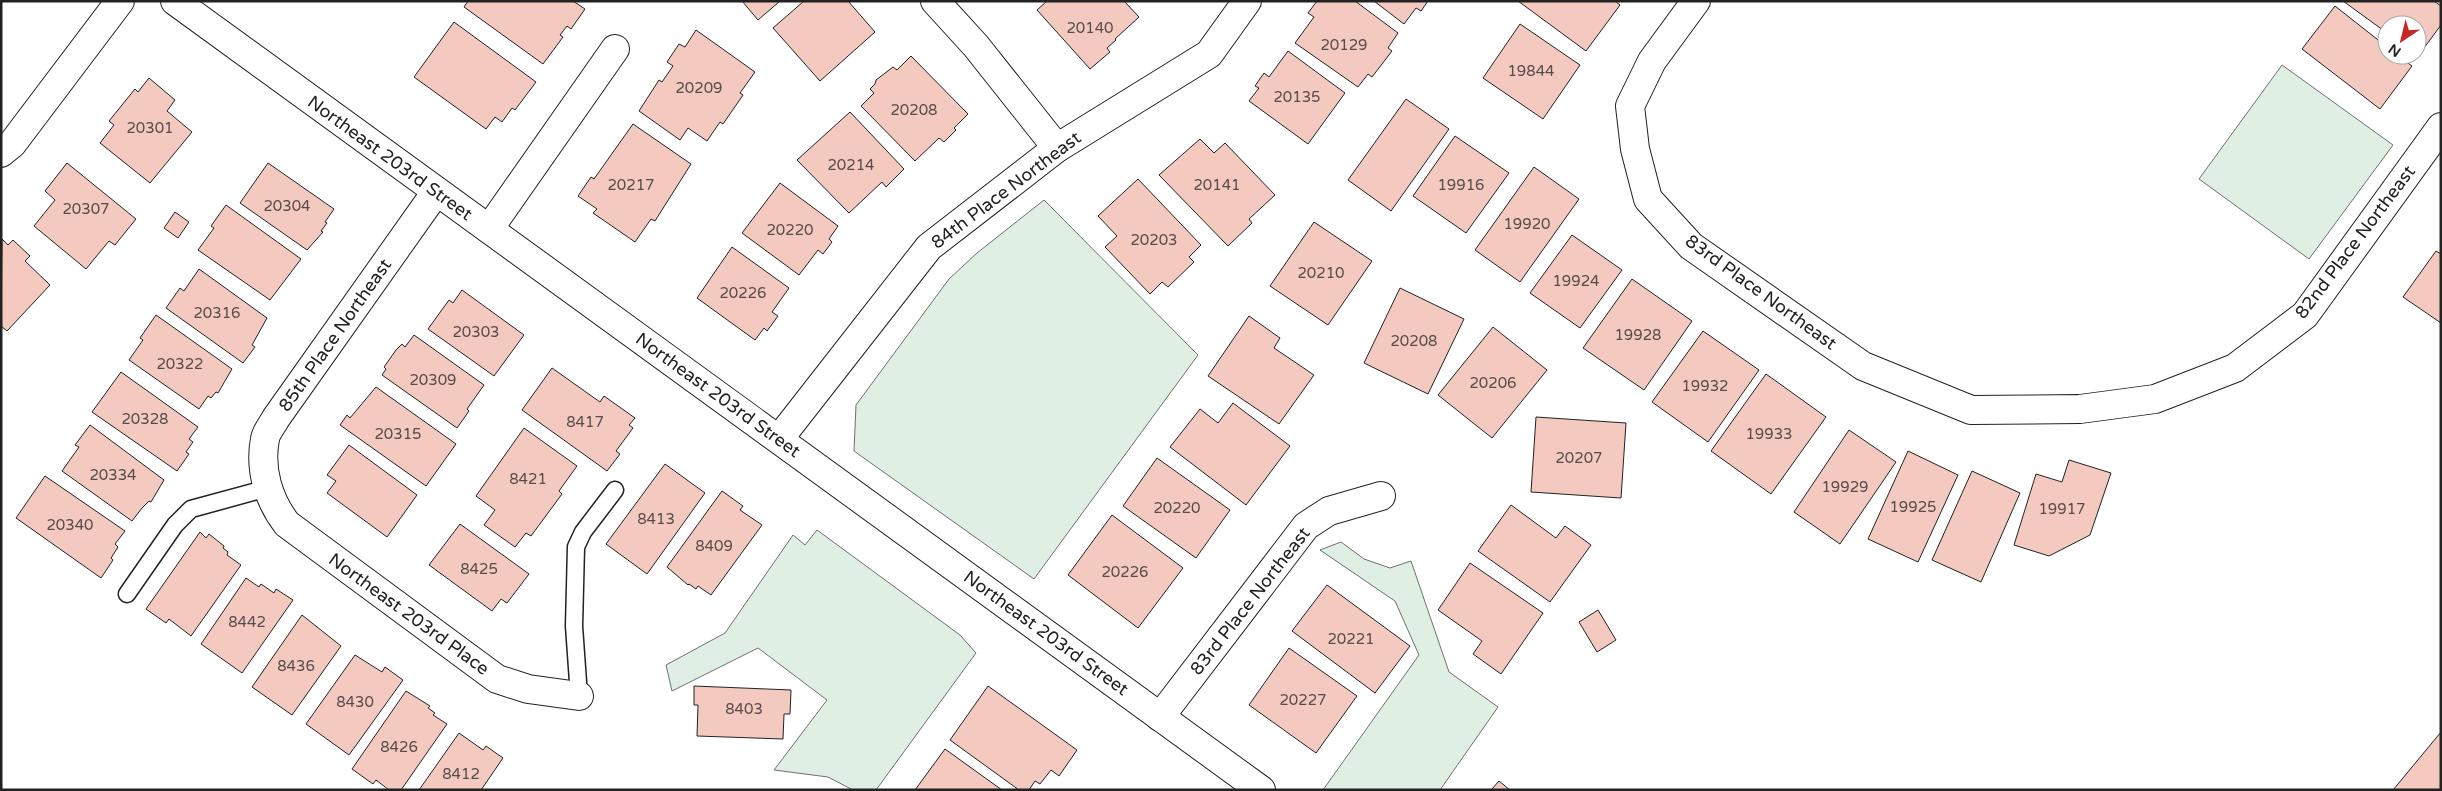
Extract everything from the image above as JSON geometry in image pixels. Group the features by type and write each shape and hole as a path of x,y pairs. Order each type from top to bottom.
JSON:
{"street":[{"path":"1,153 12,144 120,1"},
{"name":"Northeast 203rd Street","path":"175,1 1261,790"},
{"path":"935,1 976,46 1057,148"},
{"name":"84th Place Northeast","path":"779,439 929,247 1057,148 1209,54 1247,1"},
{"name":"83rd Place Northeast","path":"1696,1 1652,61 1630,106 1635,149 1648,199 1691,246 1863,366"},
{"path":"489,229 615,49"},
{"name":"82nd Place Northeast","path":"1863,366 1971,410 2080,410 2154,399 2235,368 2305,315 2441,127"},
{"name":"85th Place Northeast","path":"268,488 264,464 265,438 276,418 436,192"},
{"name":"Northeast 203rd Place","path":"268,488 275,509 288,524 496,679 528,689 579,696"},
{"name":"83rd Place Northeast","path":"1160,717 1306,526 1329,511 1381,496"}],"lane":[{"path":"127,594 175,525 191,509 268,488"},
{"path":"579,696 574,626 576,547 582,532 615,490"}],"green space":[{"path":"2282,65 2393,145 2309,259 2199,179"},
{"path":"1044,200 1198,355 1034,579 854,451 856,405 949,279 977,253"},
{"path":"817,530 960,635 976,653 876,790 853,790 828,777 774,770 827,700 758,648 672,691 666,665 725,633 793,535 805,545"},
{"path":"1341,542 1364,559 1390,568 1411,561 1449,672 1498,707 1440,790 1323,790 1419,655 1395,601 1320,550"}],"building":[{"path":"468,1 573,1 585,9 571,29 567,26 560,35 563,37 543,64 464,7"},
{"path":"742,1 780,1 758,20"},
{"path":"804,1 848,1 875,32 820,81 773,28"},
{"path":"1047,1 1124,1 1139,17 1107,48 1110,52 1090,69 1037,10"},
{"path":"1317,1 1355,1 1398,33 1388,48 1392,51 1372,77 1368,74 1358,87 1295,43 1314,17 1308,13"},
{"path":"1374,1 1428,1 1421,11 1416,8 1404,24"},
{"path":"1518,1 1615,1 1620,5 1586,51"},
{"path":"2343,1 2434,1 2441,6 2441,25 2427,44 2427,15 2377,15 2377,26"},
{"path":"2335,6 2377,39 2377,65 2412,66 2380,109 2302,49"},
{"path":"454,22 536,82 515,110 512,108 502,122 495,117 486,129 414,77"},
{"path":"1520,24 1580,65 1543,119 1483,78"},
{"path":"696,30 755,72 740,93 743,95 723,124 720,122 707,141 688,128 680,140 639,111 659,80 662,82 673,66 667,62 679,44 685,47"},
{"path":"1288,51 1345,93 1308,144 1249,101 1259,88 1255,86 1264,73 1269,77"},
{"path":"911,56 968,114 954,128 956,130 944,142 939,138 915,161 861,106 874,93 870,89 876,80 893,67 897,70"},
{"path":"149,78 175,100 167,111 192,132 150,183 100,143 114,125 109,121 135,89 138,92"},
{"path":"1406,99 1449,129 1391,211 1348,180"},
{"path":"850,112 904,169 886,187 882,182 849,213 797,160"},
{"path":"633,124 691,164 655,221 651,219 635,242 593,213 597,209 578,196 591,177 594,179"},
{"path":"1455,136 1509,173 1466,233 1413,196"},
{"path":"1200,139 1214,153 1225,143 1275,195 1249,219 1252,223 1228,246 1159,175"},
{"path":"67,163 136,219 115,245 109,241 86,269 34,226 55,200 45,191"},
{"path":"268,163 334,209 325,222 327,223 321,231 323,232 307,250 240,203"},
{"path":"1534,167 1579,199 1520,282 1475,250"},
{"path":"1138,179 1201,245 1189,257 1194,262 1168,287 1162,282 1150,294 1105,247 1117,236 1098,216"},
{"path":"780,183 838,226 829,239 832,242 823,254 818,250 799,275 742,233"},
{"path":"226,205 301,259 270,300 198,250 214,228 211,226"},
{"path":"175,212 189,222 178,238 164,228"},
{"path":"1314,222 1372,261 1328,325 1270,286"},
{"path":"1572,235 1622,270 1580,328 1530,293"},
{"path":"2,239 8,245 13,240 30,256 25,261 50,285 7,331 1,326"},
{"path":"732,247 789,288 772,312 778,316 767,331 764,328 755,340 697,298"},
{"path":"2436,251 2441,254 2441,323 2403,297"},
{"path":"199,269 267,318 252,345 255,347 243,363 166,308 180,288 184,291"},
{"path":"1632,279 1692,321 1644,390 1583,348"},
{"path":"1400,288 1464,319 1428,394 1364,363"},
{"path":"462,290 524,335 494,376 428,329 449,300 453,303"},
{"path":"156,315 232,369 218,393 216,392 211,398 208,396 199,409 129,360 143,340 140,338"},
{"path":"1249,316 1280,338 1274,348 1314,375 1279,424 1208,376"},
{"path":"1493,327 1547,370 1492,438 1438,395"},
{"path":"1703,331 1759,370 1708,442 1652,402"},
{"path":"414,335 484,385 467,409 469,411 457,428 382,375 386,369 384,367 396,350 402,344 405,347"},
{"path":"552,368 600,402 604,396 635,418 629,425 633,428 616,451 620,454 607,471 522,410"},
{"path":"121,372 198,427 189,439 193,442 186,452 189,454 177,471 92,412"},
{"path":"1766,374 1826,417 1771,494 1711,451"},
{"path":"376,387 456,444 426,486 340,425 347,415 350,418"},
{"path":"1233,403 1290,446 1246,505 1170,447 1200,409 1218,423"},
{"path":"1536,417 1626,423 1621,498 1531,492"},
{"path":"90,425 164,480 151,502 149,501 142,508 132,521 62,471 79,447 75,445"},
{"path":"524,428 577,466 559,491 562,494 531,536 526,533 515,547 484,525 495,510 476,496"},
{"path":"1849,430 1896,462 1840,544 1794,512"},
{"path":"349,445 417,495 387,537 327,493 336,481 327,475"},
{"path":"1908,451 1958,475 1918,562 1868,539"},
{"path":"1157,458 1230,510 1196,558 1123,506"},
{"path":"2069,460 2111,473 2090,535 2049,556 2014,545 2036,474 2062,482"},
{"path":"665,464 705,493 647,574 606,544"},
{"path":"1972,471 2020,493 1981,582 1932,560"},
{"path":"45,476 125,531 115,544 118,547 111,558 113,560 101,578 16,518"},
{"path":"722,491 743,506 740,510 762,525 711,595 698,586 696,589 688,585 667,567"},
{"path":"1511,505 1556,538 1565,526 1591,545 1550,602 1478,551"},
{"path":"1112,515 1183,568 1138,628 1068,575"},
{"path":"460,524 529,574 507,603 501,599 492,611 429,565"},
{"path":"200,532 206,538 209,534 224,546 223,548 228,552 227,555 241,565 191,636 169,619 166,623 146,609"},
{"path":"1470,563 1543,613 1501,674 1473,654 1482,641 1438,610"},
{"path":"246,578 259,587 261,584 274,593 276,589 293,600 242,673 201,644"},
{"path":"1327,585 1410,646 1375,693 1292,631"},
{"path":"1598,610 1616,640 1597,652 1579,622"},
{"path":"302,615 341,646 292,715 252,687"},
{"path":"1289,648 1357,696 1316,753 1249,705"},
{"path":"355,655 382,672 385,667 403,680 349,755 306,724"},
{"path":"694,686 791,690 790,714 784,714 783,739 697,736 698,705 694,705"},
{"path":"988,686 1077,750 1059,776 1051,770 1040,784 1035,781 1029,790 1019,790 950,740"},
{"path":"406,691 430,706 428,708 435,713 433,715 447,724 401,790 389,790 376,780 373,784 352,769"},
{"path":"2441,732 2441,790 2393,790"},
{"path":"459,733 483,750 486,746 503,758 481,790 419,790"},
{"path":"945,749 1002,790 915,790"},
{"path":"1499,781 1510,790 1491,790"}]}
